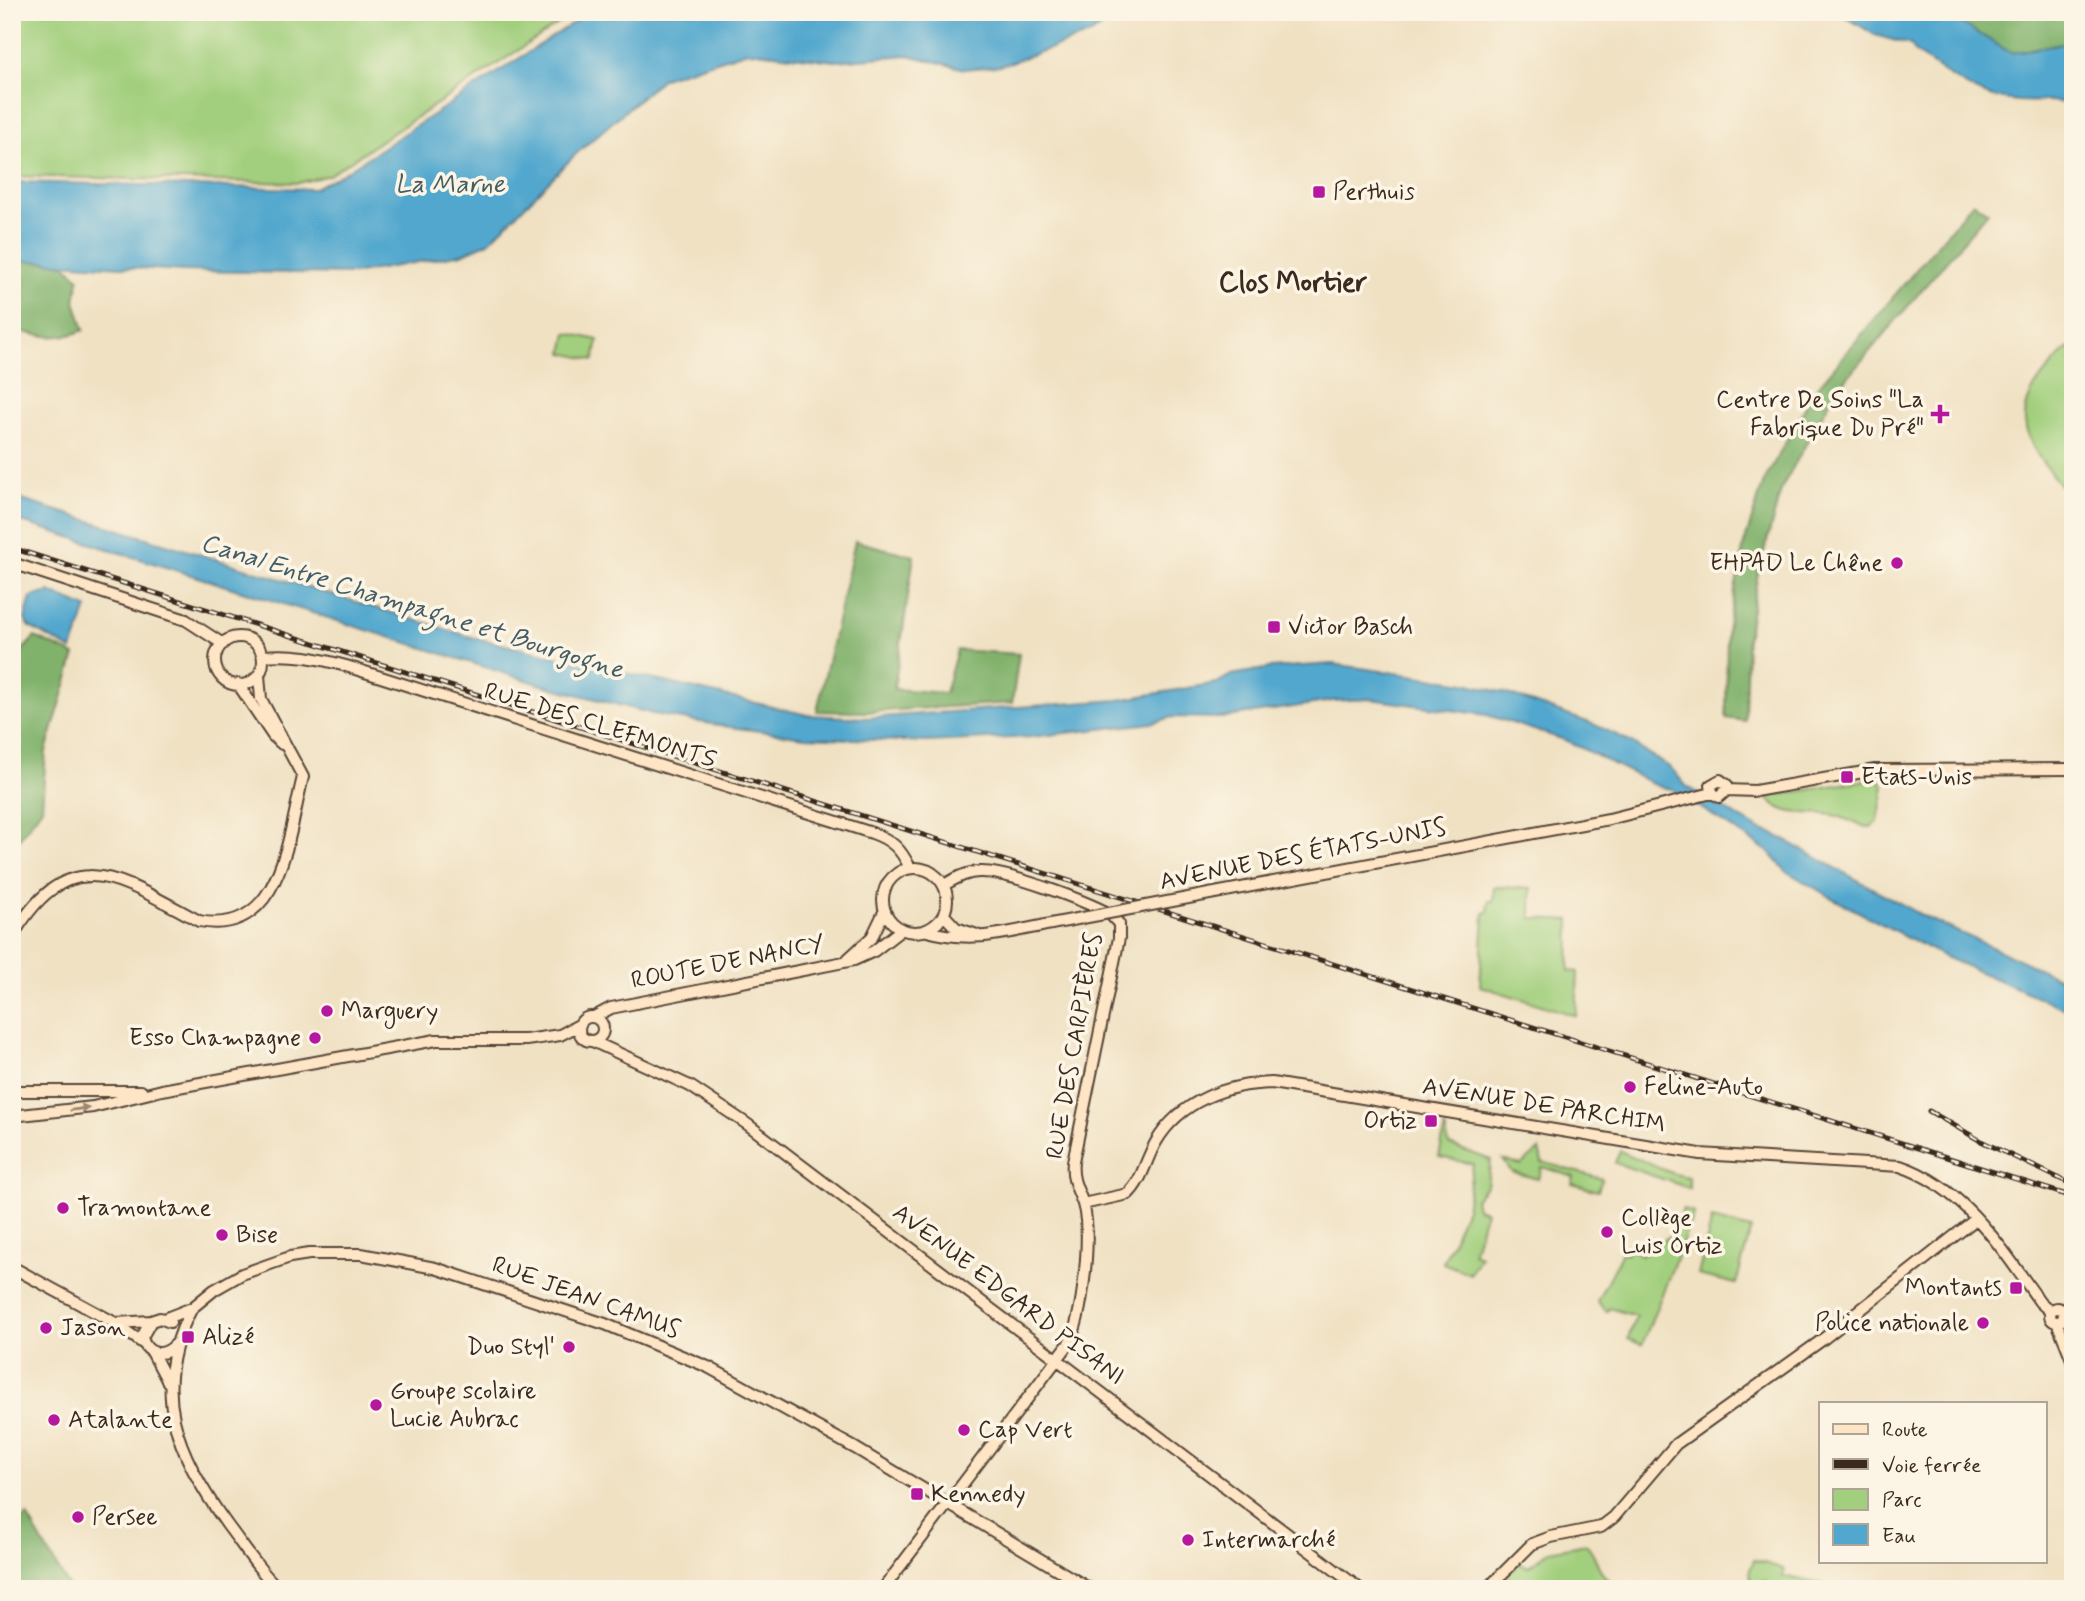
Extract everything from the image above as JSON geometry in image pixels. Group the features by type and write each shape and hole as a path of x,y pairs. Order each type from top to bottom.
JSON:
{"street":[{"path":"12,563 186,620 223,644"},
{"path":"12,937 47,891 60,881 78,876 104,876 136,887 199,921 224,922 253,913 264,902 275,881 303,778 261,699 258,675 263,656 258,646 247,638 234,638 223,644 216,656 218,671 228,682 248,683 258,675"},
{"name":"RUE DES CLEFMONTS","path":"263,656 312,657 346,666 507,720 872,833 889,839 899,849 910,868"},
{"path":"238,684 273,736 284,746"},
{"name":"AVENUE DES ÉTATS-UNIS","path":"927,931 962,939 983,937 1631,814 1709,794 1711,785 1717,780 1725,783 1727,790 1755,791 1875,770 2073,769"},
{"path":"910,868 926,870 944,885 947,900 944,915 927,931 901,930 884,912 885,888 895,875 910,868"},
{"name":"RUE DES CARPIÈRES","path":"883,1589 1071,1339 1081,1302 1085,1271 1083,1204 1074,1187 1073,1162 1120,930 1114,916 1095,906 981,871 961,875 944,885"},
{"name":"ROUTE DE NANCY","path":"843,962 872,937 884,912"},
{"path":"944,915 956,928 983,937"},
{"name":"ROUTE DE NANCY","path":"621,1005 607,1016 602,1030 584,1034 587,1018 621,1005 843,962 874,951 901,930"},
{"name":"AVENUE EDGARD PISANI","path":"594,1017 618,1054"},
{"path":"12,1116 93,1107 162,1090 436,1040 526,1040 584,1034"},
{"name":"AVENUE EDGARD PISANI","path":"584,1034 618,1054 682,1082 747,1124 1360,1589"},
{"name":"AVENUE DE PARCHIM","path":"1083,1204 1122,1197 1133,1189 1162,1133 1196,1103 1225,1088 1272,1083 1700,1154 1888,1163 1931,1180 1974,1216 2040,1302 2057,1315"},
{"path":"12,1091 162,1090"},
{"path":"1487,1589 1532,1544 1551,1537 1601,1527 1614,1517 1676,1444 1822,1340 1974,1216"},
{"name":"RUE JEAN CAMUS","path":"164,1319 192,1308 214,1290 242,1274 299,1255 361,1254 435,1268 605,1324 691,1359 946,1502 1090,1589"},
{"path":"12,1267 115,1322 148,1348 167,1352 176,1340 176,1328 164,1319 115,1322"},
{"path":"2073,1303 2057,1315 2073,1362"},
{"name":"RUE JEAN CAMUS","path":"168,1382 176,1340 192,1308"},
{"path":"151,1321 143,1331 148,1348 168,1382 178,1435 201,1486 239,1541 279,1589"}],"green space":[{"path":"12,12 576,12 329,175 298,183 15,176"},
{"path":"1943,12 2073,12 2073,41 2011,53"},
{"path":"1973,202 1988,212 1835,392 1782,487 1758,573 1747,639 1745,721 1726,718 1727,630 1744,544 1764,481 1815,390"},
{"path":"12,249 57,258 79,278 75,301 84,330 48,336 12,329"},
{"path":"567,333 598,340 594,360 563,353"},
{"path":"2073,344 2073,500 2038,456 2029,438 2025,421 2027,404 2036,386"},
{"path":"855,541 914,556 894,689 945,693 957,650 1019,654 1012,703 864,712 817,711"},
{"path":"35,637 75,655 46,751 42,808 12,848 12,661"},
{"path":"1878,778 1884,786 1878,821 1871,827 1833,815 1797,813 1781,809 1766,797"},
{"path":"1494,887 1531,888 1531,918 1570,920 1569,971 1578,972 1576,1016 1480,986 1484,913 1488,912 1489,901 1493,901"},
{"path":"1445,1127 1449,1145 1491,1160 1487,1185 1475,1199 1477,1208 1486,1211 1473,1253 1480,1256 1470,1274 1443,1263 1466,1209 1473,1164 1439,1157"},
{"path":"1539,1150 1542,1162 1602,1179 1598,1191 1572,1184 1574,1177 1542,1167 1538,1179 1512,1172 1503,1160 1521,1165"},
{"path":"1620,1151 1674,1174 1689,1177 1689,1188 1615,1163"},
{"path":"1683,1209 1694,1213 1642,1345 1628,1339 1636,1316 1609,1308 1607,1312 1597,1301 1622,1252 1627,1254 1628,1247 1641,1255 1673,1234"},
{"path":"1712,1219 1751,1229 1736,1284 1698,1275"},
{"path":"27,1516 70,1589 12,1589 12,1526"},
{"path":"1586,1544 1606,1578 1638,1589 1511,1589 1507,1573 1517,1563 1528,1567 1549,1551"},
{"path":"1754,1560 1784,1569 1782,1576 1849,1589 1768,1589 1766,1581 1752,1584 1749,1572"}],"water":[{"name":"La Marne","path":"590,12 1124,12 1089,35 1000,66 965,69 908,55 835,61 748,51 663,78 577,153 489,242 462,254 353,274 185,271 12,260 12,182 313,189 347,171"},
{"path":"1838,12 1943,12 2011,53 2073,41 2073,102 2006,100 1990,96 1947,74 1915,52 1911,45 1875,35"},
{"path":"12,497 471,637 808,715 865,718 1118,700 1217,683 1231,675 1270,668 1333,664 1465,683 1505,693 1593,724 1625,739 1671,768 1687,787 1761,830 1772,833 1923,916 2073,984 2073,1012 1947,958 1834,899 1786,871 1770,853 1672,789 1660,787 1565,740 1487,715 1370,699 1332,701 1221,718 1172,717 1152,723 1031,737 926,742 805,737 729,727 653,714 542,685 12,519"},
{"path":"49,592 87,608 72,650 28,626 25,619 31,597"}],"railway":[{"path":"12,548 2073,1197"},
{"path":"1929,1111 1981,1141 2073,1185"}],"place":[{"name":"Perthuis","path":"1319,192"},
{"name":"Centre De Soins \"La Fabrique Du Pré\"","path":"1940,414"},
{"name":"EHPAD Le Chêne","path":"1897,563"},
{"name":"Victor Basch","path":"1274,627"},
{"name":"Etats-Unis","path":"1847,777"},
{"name":"Marguery","path":"327,1011"},
{"name":"Esso Champagne","path":"315,1038"},
{"name":"Feline-Auto","path":"1630,1087"},
{"name":"Ortiz","path":"1431,1121"},
{"name":"Tramontane","path":"63,1208"},
{"name":"Collège Luis Ortiz","path":"1607,1232"},
{"name":"Bise","path":"222,1235"},
{"name":"Montants","path":"2016,1288"},
{"name":"Police nationale","path":"1983,1323"},
{"name":"Jason","path":"46,1328"},
{"name":"Alizé","path":"188,1337"},
{"name":"Duo Styl'","path":"569,1347"},
{"name":"Groupe scolaire Lucie Aubrac","path":"376,1405"},
{"name":"Atalante","path":"54,1420"},
{"name":"Cap Vert","path":"964,1430"},
{"name":"Kennedy","path":"917,1494"},
{"name":"Persee","path":"78,1517"},
{"name":"Intermarché","path":"1188,1540"}],"district":[{"name":"Clos Mortier","path":"1293,283"}],"water label":[{"name":"Canal Entre Champagne et Bourgogne","path":"412,607"}]}
